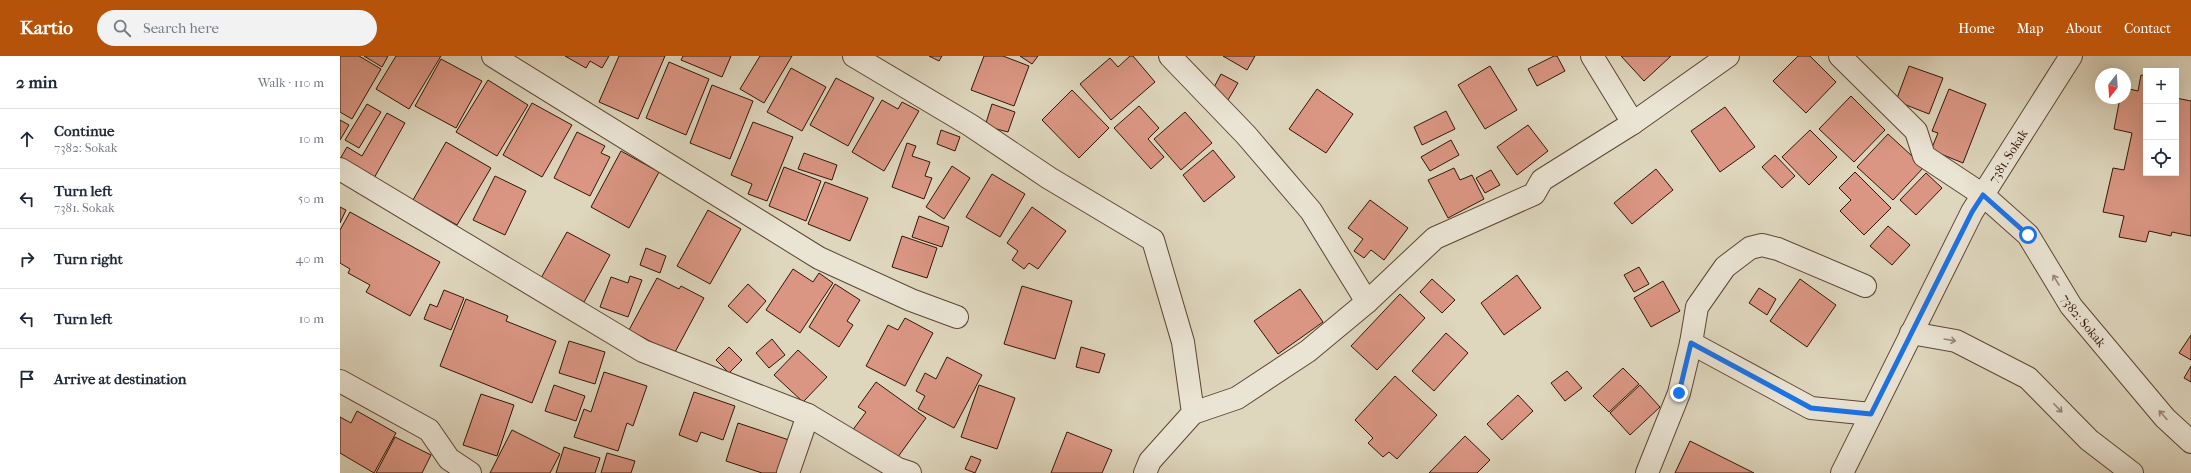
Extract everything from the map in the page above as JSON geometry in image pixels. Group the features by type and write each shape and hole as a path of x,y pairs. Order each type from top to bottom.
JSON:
{"street":[{"path":"493,56 819,258 911,300 957,317"},
{"path":"854,56 970,125 1049,178 1153,240 1183,342 1193,413"},
{"path":"1170,56 1246,135 1311,211 1367,302"},
{"path":"1592,56 1633,123"},
{"path":"1145,473 1150,461 1193,413 1237,398 1308,352 1367,302 1435,238 1534,194 1542,180 1633,123 1728,56"},
{"name":"7382: Sokak","path":"1840,56 1916,131 1924,156 1983,195 2028,235 2072,306 2165,418 2191,442"},
{"name":"7381. Sokak","path":"1842,473 1972,212 2071,56"},
{"path":"340,169 643,351 808,415 898,469 910,473"},
{"path":"1647,473 1679,393 1698,307 1725,267 1750,248 1762,245 1778,249 1865,286"},
{"path":"1912,333 1956,341 2028,378 2090,440 2132,473"},
{"path":"1691,343 1811,408 1871,414"},
{"path":"340,381 429,430 449,458 470,473"},
{"path":"788,473 808,415"}],"building":[{"path":"340,56 359,56 381,69 352,119 340,112"},
{"path":"364,56 388,56 382,67"},
{"path":"396,56 441,56 409,109 376,89"},
{"path":"565,56 609,56 602,68 590,61 586,68"},
{"path":"619,56 665,56 638,119 599,102"},
{"path":"683,56 731,56 722,77 681,60"},
{"path":"760,56 792,56 764,103 740,89"},
{"path":"929,56 942,56 939,61"},
{"path":"984,56 1003,56 1029,66 1014,106 971,90"},
{"path":"1020,56 1038,56 1032,64"},
{"path":"1130,56 1133,56 1155,82 1111,120 1080,84 1110,58 1118,67"},
{"path":"1223,56 1255,56 1247,70"},
{"path":"1554,56 1557,56 1565,71 1537,86 1528,69"},
{"path":"1621,56 1671,56 1644,81"},
{"path":"1798,56 1810,56 1836,82 1806,113 1773,81"},
{"path":"441,59 482,81 456,128 415,106"},
{"path":"669,62 709,79 686,135 646,118"},
{"path":"1490,66 1517,110 1485,129 1458,85"},
{"path":"1909,66 1943,78 1929,114 1896,101"},
{"path":"791,68 826,87 802,131 767,112"},
{"path":"1221,74 1238,83 1228,100 1212,91"},
{"path":"2141,75 2143,75 2143,176 2179,176 2179,99 2191,101 2191,236 2172,232 2171,236 2149,231 2146,242 2119,237 2124,216 2103,212 2113,168 2124,170 2132,133 2114,129 2119,104 2131,104 2131,89 2138,91"},
{"path":"836,78 874,98 848,146 810,125"},
{"path":"488,80 528,105 497,156 456,132"},
{"path":"712,85 753,101 730,159 690,143"},
{"path":"1317,89 1353,114 1326,153 1289,129"},
{"path":"1949,89 1986,104 1963,163 1931,150 1938,133 1932,131"},
{"path":"1072,90 1109,128 1079,158 1042,120"},
{"path":"1851,96 1885,130 1854,162 1819,129"},
{"path":"882,100 898,109 902,102 919,111 884,171 852,152"},
{"path":"532,103 572,125 542,177 503,155"},
{"path":"367,104 381,112 359,148 345,140"},
{"path":"992,104 1015,112 1008,132 985,126"},
{"path":"1139,106 1159,128 1148,139 1164,157 1151,169 1114,128"},
{"path":"1725,107 1755,147 1720,172 1691,131"},
{"path":"1446,111 1455,129 1422,145 1414,127"},
{"path":"1185,112 1212,143 1181,170 1154,139"},
{"path":"387,113 405,123 373,180 340,159 347,147 362,156"},
{"path":"340,120 349,125 340,140"},
{"path":"753,122 793,137 767,201 748,194 752,184 731,175"},
{"path":"1528,125 1548,151 1517,175 1497,147"},
{"path":"941,130 960,137 955,151 937,144"},
{"path":"1810,130 1837,157 1809,185 1782,157"},
{"path":"577,132 605,146 601,153 610,157 590,196 554,178"},
{"path":"1888,134 1924,167 1893,200 1857,167"},
{"path":"1451,140 1459,155 1430,171 1421,157"},
{"path":"446,142 491,168 457,225 413,200"},
{"path":"907,143 916,146 912,156 930,162 925,176 932,178 924,199 892,187"},
{"path":"1213,150 1235,177 1204,202 1183,175"},
{"path":"621,151 659,172 629,228 591,207"},
{"path":"804,153 837,165 832,180 798,169"},
{"path":"1775,155 1795,176 1782,188 1762,167"},
{"path":"952,166 970,178 944,219 926,207"},
{"path":"784,167 821,181 806,221 769,206"},
{"path":"1454,168 1460,180 1472,175 1484,199 1448,218 1428,180"},
{"path":"1656,169 1673,190 1632,224 1614,203"},
{"path":"1491,170 1500,185 1485,193 1476,178"},
{"path":"1855,172 1891,208 1864,235 1840,211 1851,200 1839,188"},
{"path":"1926,173 1942,188 1916,215 1900,200"},
{"path":"992,174 1025,194 1000,237 966,217"},
{"path":"495,176 526,191 505,235 473,220"},
{"path":"825,182 868,198 850,241 808,224"},
{"path":"1370,200 1408,228 1384,260 1371,250 1364,258 1354,251 1363,239 1348,228"},
{"path":"340,207 346,210 340,223"},
{"path":"1032,207 1066,231 1038,269 1029,263 1024,269 1012,260 1018,251 1007,243"},
{"path":"708,210 741,229 710,284 677,266"},
{"path":"350,212 440,262 410,316 366,292 370,285 348,273 350,269 340,263 340,230"},
{"path":"919,216 949,227 942,247 912,237"},
{"path":"1888,226 1910,245 1892,265 1870,246"},
{"path":"567,232 610,255 584,302 541,278"},
{"path":"902,236 937,248 927,278 892,267"},
{"path":"646,248 666,256 660,273 640,265"},
{"path":"1639,267 1649,284 1634,292 1624,275"},
{"path":"793,269 813,282 819,273 833,283 800,333 766,310"},
{"path":"1517,275 1541,308 1504,335 1481,303"},
{"path":"630,276 642,280 628,317 600,307 611,277 628,283"},
{"path":"657,278 679,289 681,286 704,298 674,354 629,330"},
{"path":"1432,279 1455,300 1442,313 1420,292"},
{"path":"1800,279 1836,305 1807,347 1770,321"},
{"path":"1663,281 1680,311 1651,327 1634,298"},
{"path":"748,284 766,301 747,323 728,306"},
{"path":"835,284 860,300 847,321 853,325 839,347 809,327"},
{"path":"1022,286 1072,301 1055,359 1004,344"},
{"path":"1759,288 1776,299 1767,315 1749,303"},
{"path":"1300,289 1323,322 1278,354 1254,321"},
{"path":"444,290 464,298 451,330 424,319 430,304 437,307"},
{"path":"1400,294 1425,318 1377,370 1351,346"},
{"path":"466,299 508,316 506,321 556,341 532,403 440,366"},
{"path":"905,318 933,333 905,386 866,366 888,325 898,330"},
{"path":"1446,333 1468,353 1434,391 1412,371"},
{"path":"2191,335 2191,360 2179,353"},
{"path":"772,339 785,355 769,368 756,353"},
{"path":"569,341 605,352 595,384 559,373"},
{"path":"729,347 742,360 729,373 716,360"},
{"path":"1081,347 1105,354 1099,373 1076,367"},
{"path":"798,350 827,377 803,402 774,375"},
{"path":"947,357 982,375 954,428 918,409 925,396 916,391 925,373 936,379"},
{"path":"2191,366 2191,382 2184,378"},
{"path":"1623,368 1639,384 1609,412 1593,396"},
{"path":"1567,371 1582,388 1565,401 1551,383"},
{"path":"604,372 647,386 633,426 627,423 618,451 574,437 584,409 591,412"},
{"path":"1395,376 1437,415 1397,459 1389,452 1383,457 1368,443 1373,438 1355,420"},
{"path":"876,382 926,418 895,461 852,431 866,412 858,407"},
{"path":"554,385 585,396 576,421 545,411"},
{"path":"979,385 1015,398 997,449 961,437"},
{"path":"1640,385 1660,407 1630,435 1610,413"},
{"path":"694,392 735,406 723,440 701,432 697,442 679,435"},
{"path":"481,394 514,405 497,456 463,445"},
{"path":"1518,395 1533,411 1502,440 1487,424"},
{"path":"357,411 396,433 374,473 340,453 340,417 351,423"},
{"path":"738,423 789,440 778,473 762,473 726,461"},
{"path":"512,430 560,454 550,473 490,473"},
{"path":"1067,432 1112,450 1102,473 1051,473"},
{"path":"1465,436 1490,460 1477,473 1429,473"},
{"path":"395,437 431,455 422,473 376,473"},
{"path":"1690,441 1754,473 1675,473"},
{"path":"564,447 600,458 595,473 556,473"},
{"path":"607,453 635,461 631,473 601,473"},
{"path":"971,456 981,460 975,473 965,469"}],"route":[{"path":"1679,393 1691,343 1811,408 1871,414 1972,212 1983,195 2028,235"}]}
